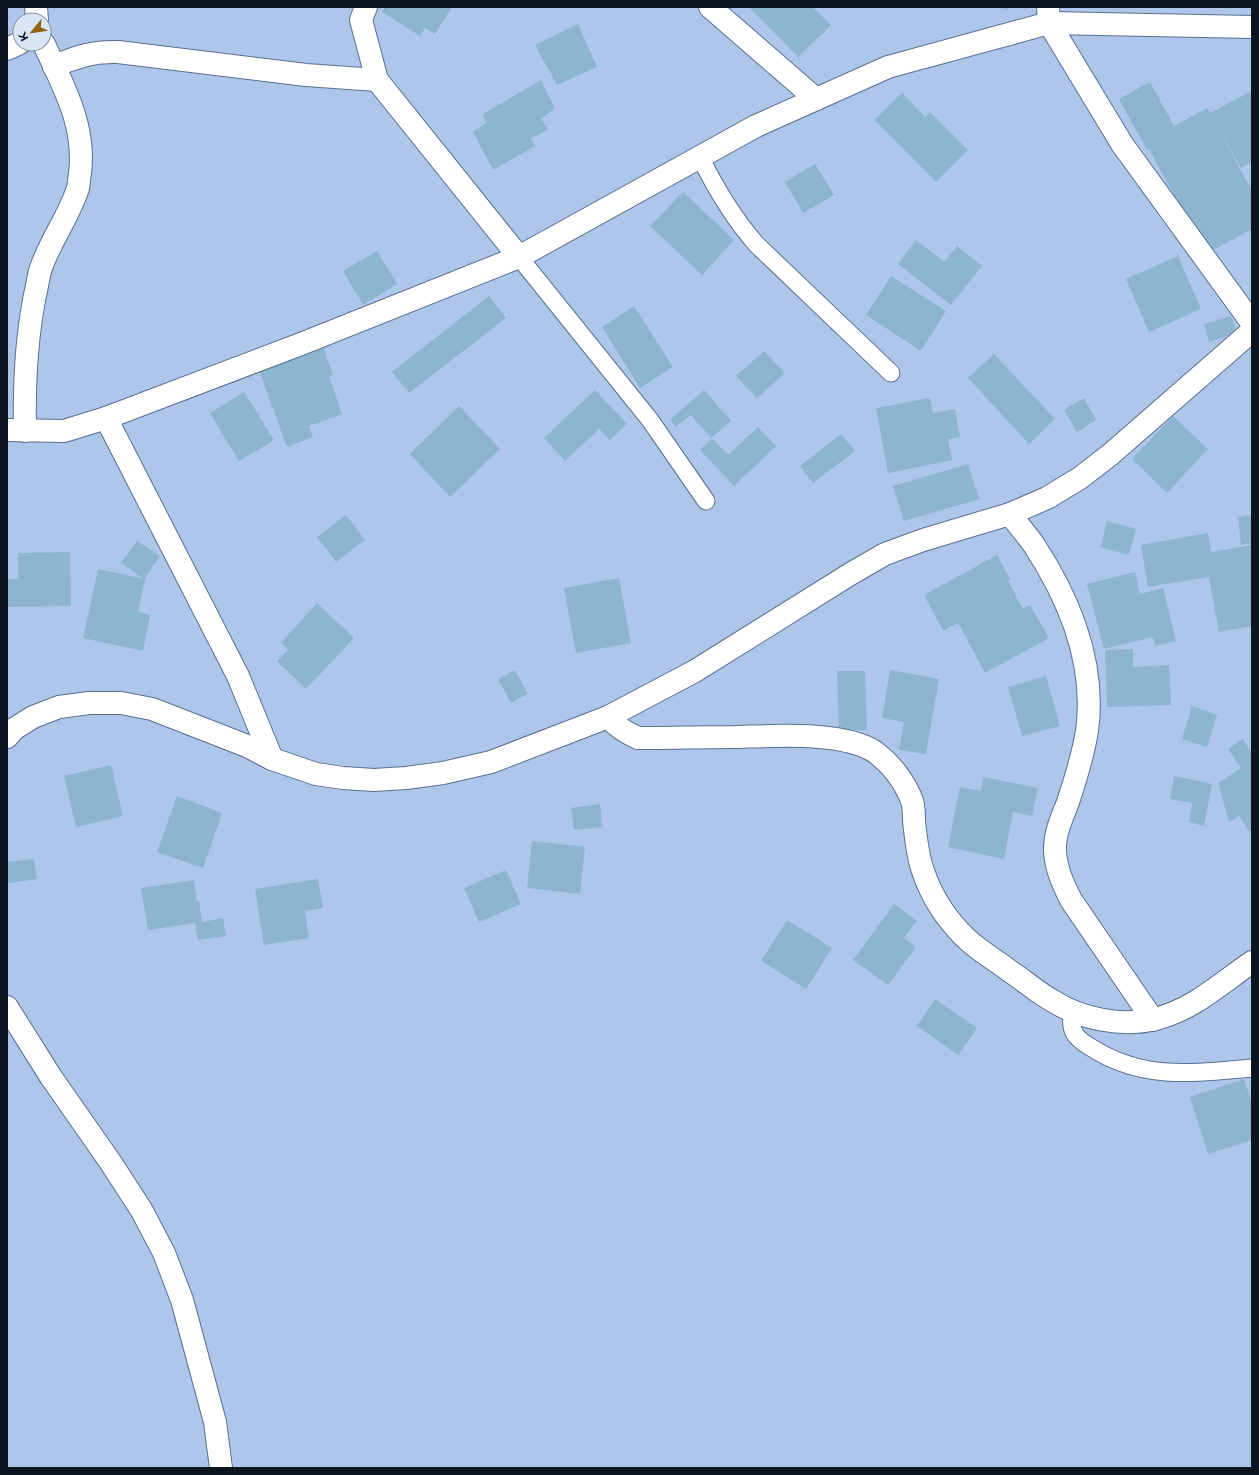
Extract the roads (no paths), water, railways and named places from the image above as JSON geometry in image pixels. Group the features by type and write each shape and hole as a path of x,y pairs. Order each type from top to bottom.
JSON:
{"street":[{"path":"710,7 816,99"},
{"path":"358,11 377,80 519,257"},
{"path":"1049,15 1122,144 1252,323"},
{"path":"47,52 70,100 77,120 81,142 81,165 78,187 40,271 32,309 26,355 24,389 16,430 64,431 106,418 301,344 519,257 756,126 888,67 1049,15 1252,27"},
{"path":"54,67 69,59 85,54 118,52 306,75 377,80"},
{"path":"9,730 34,717 60,707 89,703 121,703 152,709 247,746 272,759 316,774 343,778 374,780 406,778 444,773 491,762 608,717 695,671 885,554 923,540 1010,514 1047,498 1080,478 1111,454 1252,331"},
{"path":"106,418 238,676 272,759"},
{"path":"1010,514 1033,544 1053,577 1072,619 1086,664 1089,703 1087,730 1082,757 1056,835 1055,850 1057,866 1062,884 1071,900 1153,1020"},
{"path":"608,717 625,733 638,738 782,736 835,738 858,744 874,752 890,764 903,782 912,802 918,854 922,871 934,897 949,920 970,942 1053,1002 1073,1011 1095,1018 1114,1021 1134,1022 1153,1020 1180,1010 1196,1002 1252,962"},
{"path":"7,1007 51,1077 111,1163 142,1211 164,1253 182,1300 215,1422 221,1468"}],"lane":[{"path":"700,157 726,206 757,245 891,373"},
{"path":"519,257 650,420 706,501"},
{"path":"1073,1011 1072,1025 1074,1033 1080,1041 1098,1052 1132,1066 1161,1072 1183,1074 1252,1068"}]}
